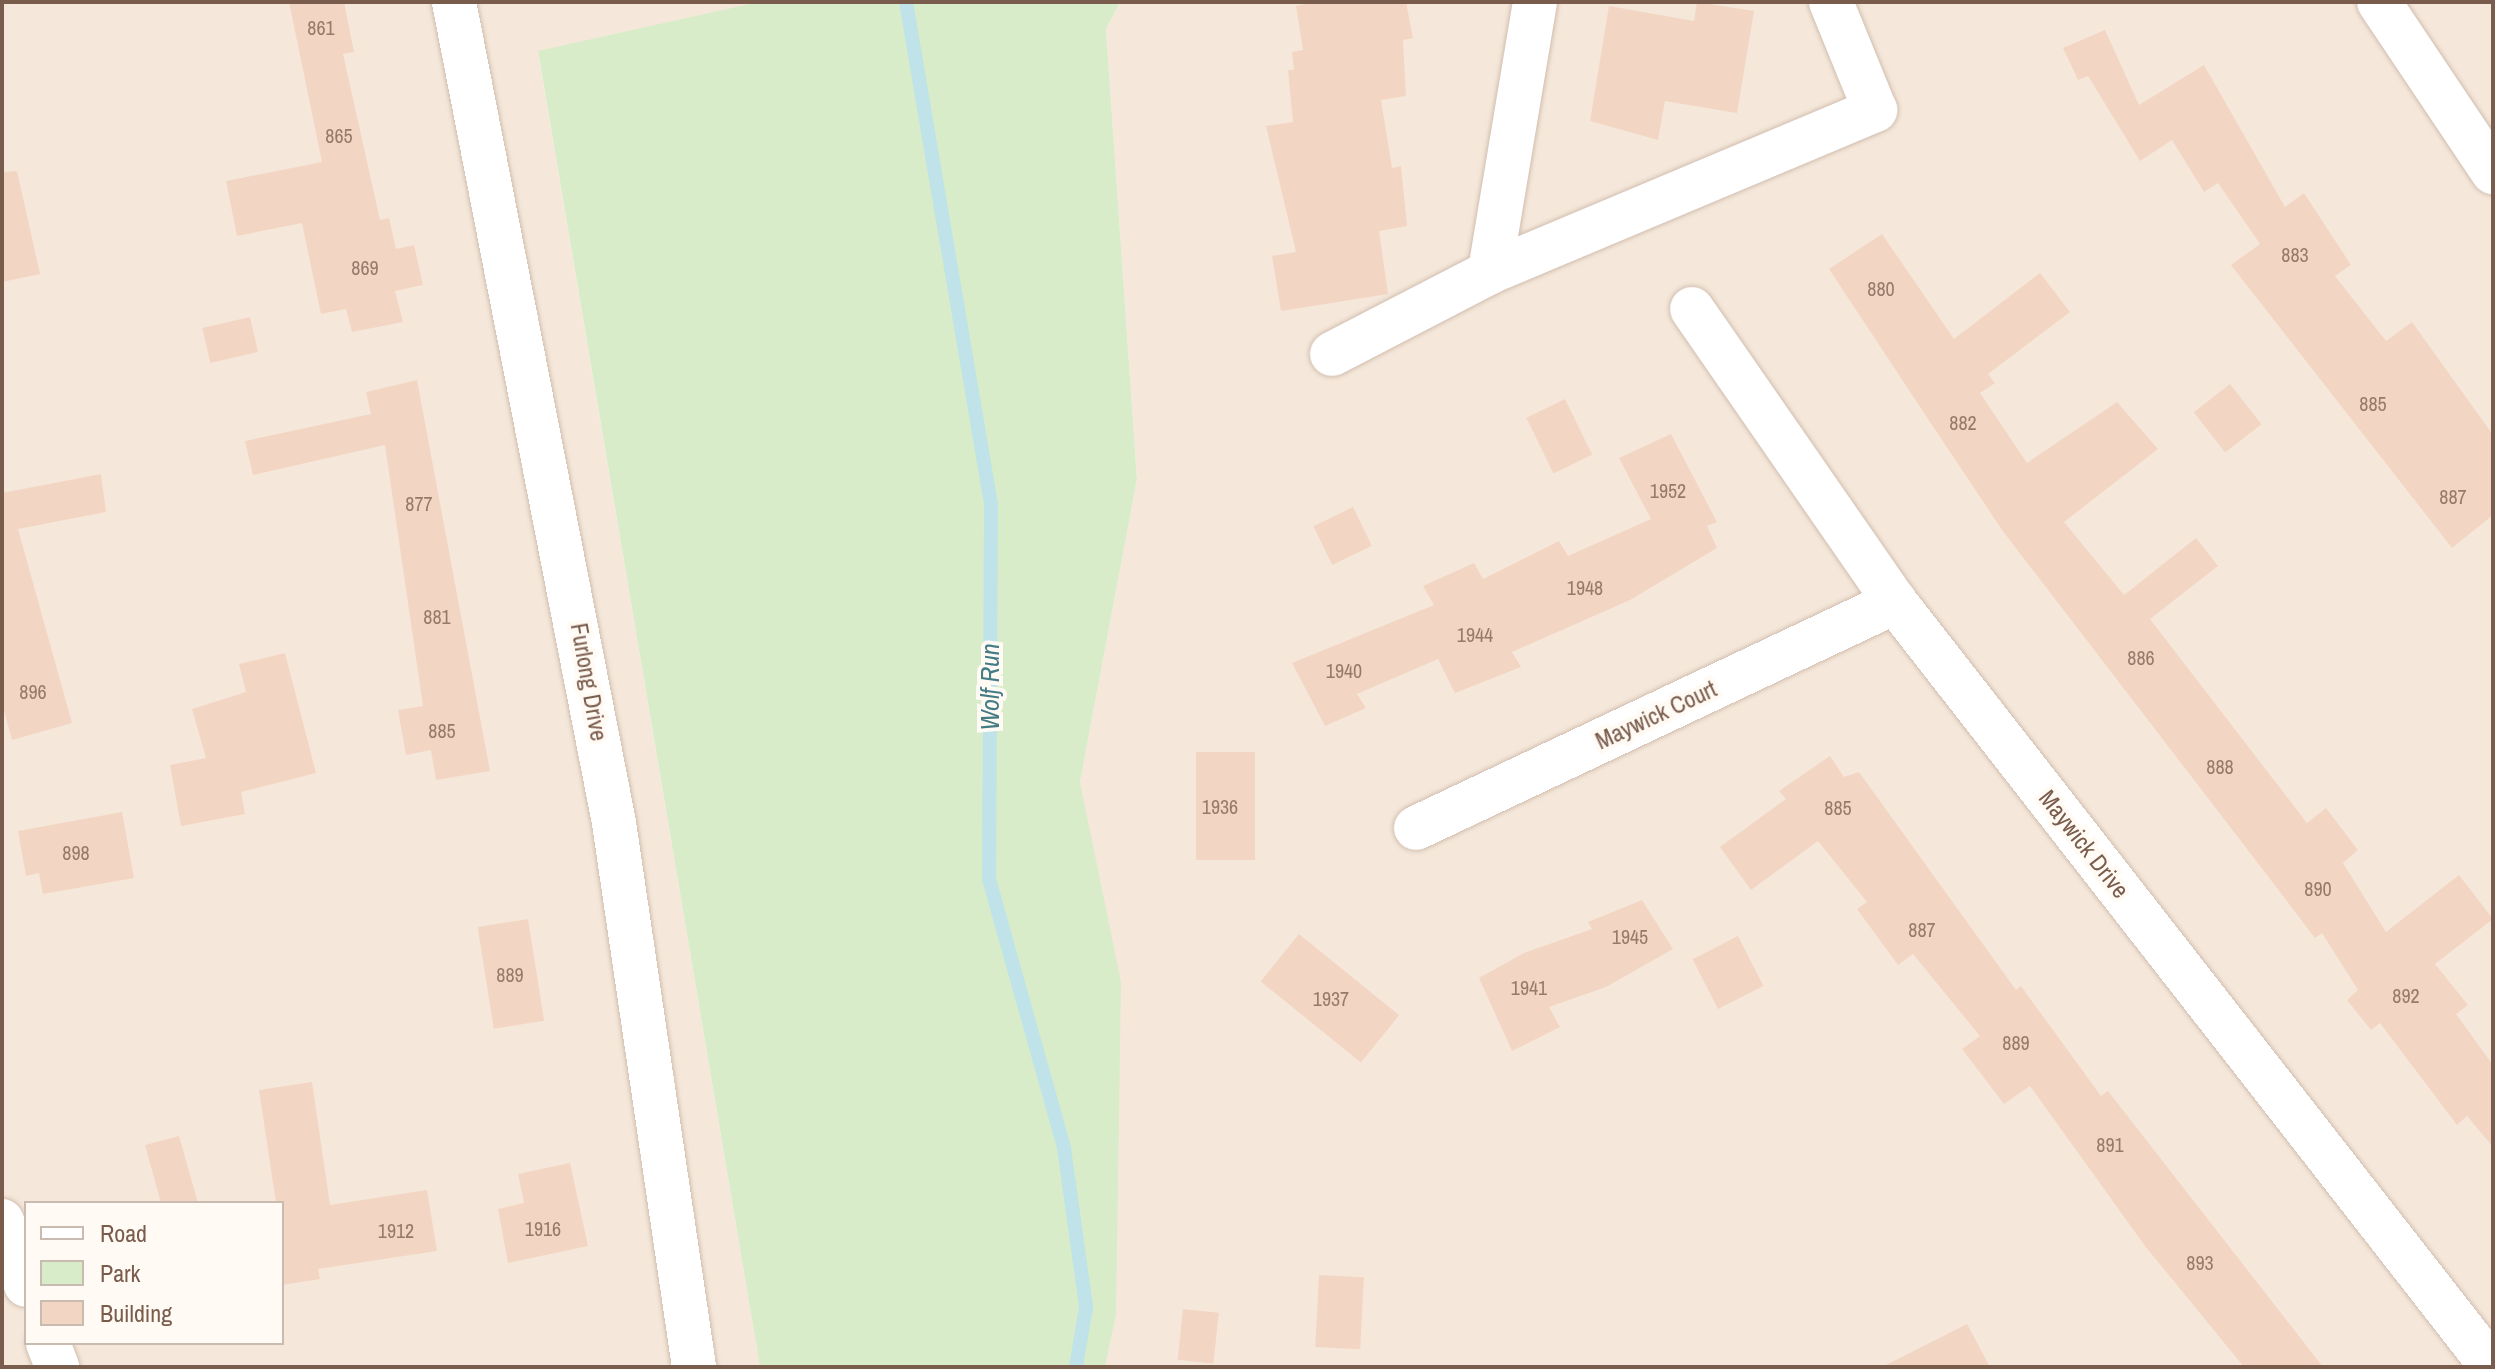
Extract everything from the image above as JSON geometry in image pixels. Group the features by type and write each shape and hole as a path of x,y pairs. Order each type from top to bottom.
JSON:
{"street":[{"name":"Furlong Drive","path":"454,2 614,823 694,1367"},
{"path":"1490,272 1535,2"},
{"path":"1332,354 1490,272 1875,110 1831,2"},
{"path":"2379,2 2493,172"},
{"name":"Maywick Drive","path":"1692,309 1895,602 2492,1367"},
{"name":"Maywick Court","path":"1416,828 1895,602"},
{"path":"2,1221 24,1280"},
{"path":"49,1345 57,1367"}],"shaded area":[{"path":"2,2 758,2 538,52 760,1367 2,1367"},
{"path":"1120,2 2493,2 2493,1367 1105,1367 1116,1315 1080,782 1137,479 1106,29"}],"green space":[{"path":"758,2 1120,2 1106,29 1137,479 1080,782 1121,982 1116,1315 1105,1367 760,1367 538,51"}],"building":[{"path":"289,2 344,2 354,52 343,54 380,220 389,218 396,249 414,245 423,285 395,291 403,322 352,332 346,309 321,314 302,223 237,236 226,181 322,162"},
{"path":"1317,2 1406,2 1413,38 1403,40 1406,96 1381,100 1392,168 1401,166 1407,226 1379,231 1388,294 1281,311 1272,256 1296,252 1266,126 1293,122 1288,70 1294,70 1292,52 1303,50 1296,6"},
{"path":"1697,2 1754,11 1737,113 1665,101 1658,140 1590,121 1609,6 1694,21"},
{"path":"2105,30 2139,105 2204,65 2285,207 2304,193 2351,265 2335,276 2386,341 2412,322 2493,435 2493,515 2452,548 2231,265 2260,244 2218,183 2204,192 2172,140 2140,161 2088,76 2078,80 2063,48"},
{"path":"17,171 40,274 2,282 2,172"},
{"path":"1882,234 1954,339 2040,273 2070,312 1988,374 1995,383 1980,393 2027,463 2117,402 2158,449 2064,522 2124,595 2196,538 2218,566 2150,619 2307,823 2326,808 2358,850 2343,863 2386,932 2459,875 2493,919 2435,964 2468,1005 2456,1014 2493,1065 2493,1147 2467,1116 2457,1125 2380,1023 2371,1030 2347,1000 2358,990 2322,933 2315,938 2002,530 1829,269"},
{"path":"250,317 258,352 210,363 202,328"},
{"path":"417,380 490,771 436,780 431,750 406,755 398,710 423,706 385,445 253,475 245,441 371,414 366,392"},
{"path":"2230,384 2261,424 2225,453 2194,412"},
{"path":"1565,399 1592,455 1554,474 1526,418"},
{"path":"1671,434 1717,522 1707,526 1717,548 1630,600 1512,652 1521,667 1455,693 1438,659 1357,694 1366,708 1325,726 1292,663 1434,605 1423,586 1474,563 1483,579 1559,541 1568,556 1651,519 1619,458"},
{"path":"101,474 106,512 18,529 72,723 12,740 2,703 2,493"},
{"path":"1353,507 1372,546 1332,565 1313,526"},
{"path":"285,653 316,773 241,792 245,814 181,826 170,765 206,758 192,709 246,692 239,664"},
{"path":"1196,752 1255,752 1255,860 1196,860"},
{"path":"1830,756 1844,777 1859,772 2016,990 2021,986 2101,1096 2108,1091 2323,1367 2244,1367 2145,1246 2030,1086 2004,1104 1962,1049 1980,1036 1913,954 1898,965 1857,909 1867,902 1818,841 1751,890 1720,847 1786,799 1779,791"},
{"path":"122,812 134,878 43,894 39,873 26,876 18,831"},
{"path":"1642,900 1673,949 1606,987 1549,1007 1560,1027 1512,1051 1479,978 1524,953 1592,929 1588,922"},
{"path":"528,919 544,1021 494,1029 478,927"},
{"path":"1299,934 1399,1015 1361,1063 1261,981"},
{"path":"1738,936 1763,986 1718,1009 1693,959"},
{"path":"312,1082 330,1205 427,1190 437,1251 318,1269 320,1279 284,1285 284,1201 276,1201 259,1090"},
{"path":"179,1136 197,1201 160,1201 145,1145"},
{"path":"570,1163 588,1246 508,1263 498,1209 524,1203 518,1174"},
{"path":"1319,1275 1364,1277 1360,1349 1315,1347"},
{"path":"1183,1309 1219,1313 1213,1363 1178,1360"},
{"path":"1967,1324 1990,1367 1882,1367"}],"waterway":[{"name":"Wolf Run","path":"906,2 991,504 989,879 1064,1148 1086,1307 1076,1367"}]}
